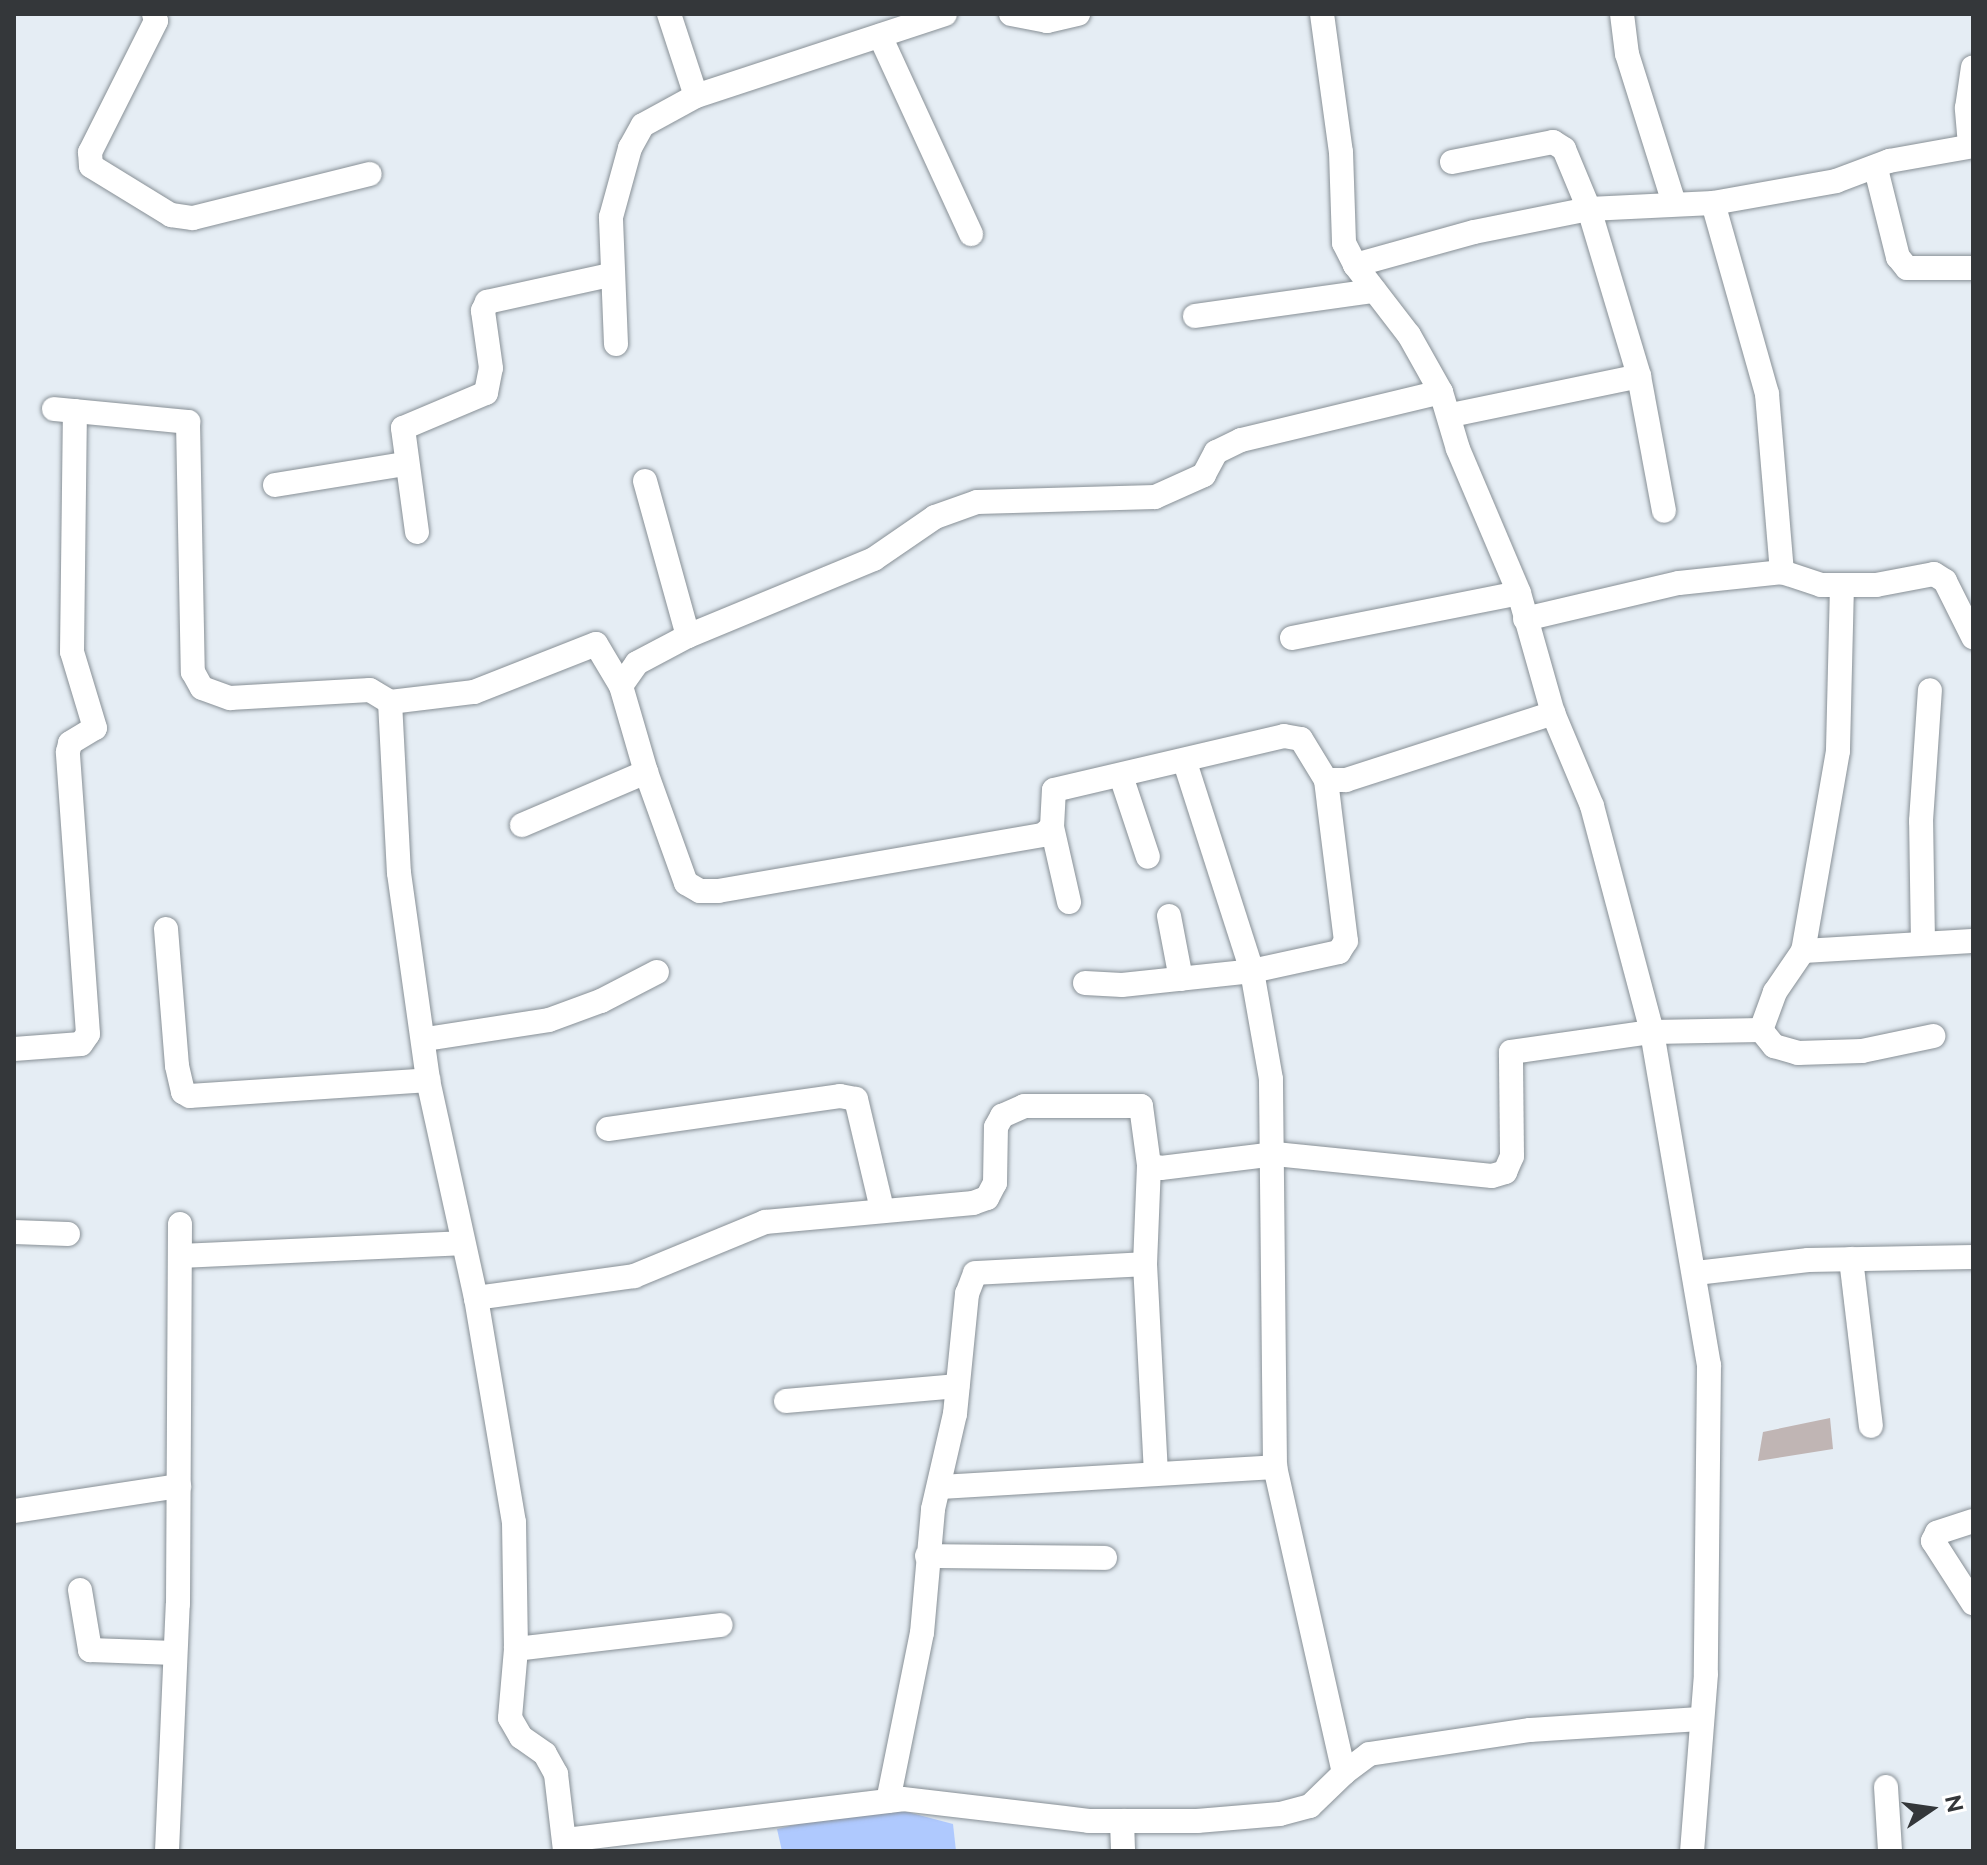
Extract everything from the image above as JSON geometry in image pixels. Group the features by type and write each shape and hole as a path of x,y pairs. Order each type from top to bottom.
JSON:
{"street":[{"path":"154,14 156,21 90,152 91,166 171,215 193,218 370,174"},
{"path":"669,14 696,96"},
{"path":"616,344 610,275 611,217 630,148 643,125 696,96 945,14"},
{"path":"1011,14 1047,21 1078,14"},
{"path":"1322,14 1341,152 1344,243 1355,265 1409,335 1451,415 1458,449 1519,593 1553,713 1592,806 1652,1032 1696,1273 1711,1409 1692,1851"},
{"path":"1622,14 1627,54 1674,203"},
{"path":"880,36 971,234"},
{"path":"1355,265 1474,232 1589,209 1713,203 1876,169 1889,161 1972,146 1967,108 1973,67"},
{"path":"1452,162 1553,142 1564,149 1589,209 1639,376 1664,511"},
{"path":"1876,169 1898,257 1907,268 1973,268"},
{"path":"1713,203 1767,394 1782,572"},
{"path":"417,532 405,464 403,428 486,393 491,368 483,311 487,302 511,292 610,275"},
{"path":"1195,316 1374,291"},
{"path":"1451,415 1639,376"},
{"path":"621,686 637,663 688,636 874,559 935,517 977,502 1155,497 1204,475 1216,452 1241,440 1441,392"},
{"path":"14,1049 81,1044 88,1034 68,752 70,743 95,728 72,652 64,410 188,422 193,672 202,688 230,698 370,690 390,702 474,692 596,644 621,686 646,772 686,883 700,891 1020,841 1052,827"},
{"path":"275,485 405,464"},
{"path":"645,481 688,636"},
{"path":"1525,619 1679,583 1782,572 1821,585 1876,585 1934,574 1945,581 1973,637"},
{"path":"1761,1030 1775,992 1803,951 1838,751 1842,585"},
{"path":"1292,638 1519,593"},
{"path":"1923,943 1921,821 1930,690"},
{"path":"390,702 399,873 426,1039 428,1080 461,1243 476,1298 514,1522 516,1649 510,1718 521,1737 545,1754 556,1774 565,1846 888,1801 1122,1821 1280,1814 1310,1806 1369,1754 1530,1730 1700,1719"},
{"path":"1326,780 1346,780 1553,713"},
{"path":"1069,902 1052,827 1054,790 1292,737 1301,739 1326,780 1346,941 1327,956 1252,971 1122,985 1085,983"},
{"path":"1185,762 1252,971 1271,1079 1275,1154 1275,1467 1344,1773"},
{"path":"522,825 646,772"},
{"path":"1121,776 1148,857"},
{"path":"1169,916 1181,979"},
{"path":"166,929 177,1066 183,1092 190,1096 428,1080"},
{"path":"1803,951 1973,941"},
{"path":"426,1039 549,1020 657,972"},
{"path":"1149,1165 1275,1154 1492,1176 1505,1172 1512,1156 1511,1052 1652,1032 1761,1030"},
{"path":"1761,1030 1774,1046 1798,1053 1862,1051 1933,1036"},
{"path":"608,1129 840,1096 856,1099 882,1209"},
{"path":"476,1298 634,1276 765,1222 987,1198 995,1183 996,1127 1002,1116 1024,1106 1141,1106 1149,1165 1145,1264 1156,1474"},
{"path":"167,1851 179,1486 180,1224"},
{"path":"14,1232 68,1234"},
{"path":"180,1256 461,1243"},
{"path":"1696,1273 1851,1259 1973,1257"},
{"path":"1851,1259 1871,1426"},
{"path":"888,1801 922,1633 927,1556 957,1386 967,1294 975,1273 1145,1264"},
{"path":"786,1401 957,1386"},
{"path":"940,1487 1275,1467"},
{"path":"14,1511 179,1486"},
{"path":"1973,1521 1937,1533 1933,1541 1973,1603"},
{"path":"927,1556 1105,1558"},
{"path":"80,1590 90,1650 175,1653"},
{"path":"516,1649 721,1625"},
{"path":"1886,1787 1890,1851"},
{"path":"1122,1821 1123,1851"}],"water":[{"path":"881,1805 953,1824 956,1851 782,1851 777,1829"}],"building":[{"path":"1830,1418 1833,1449 1758,1461 1763,1432"}]}
